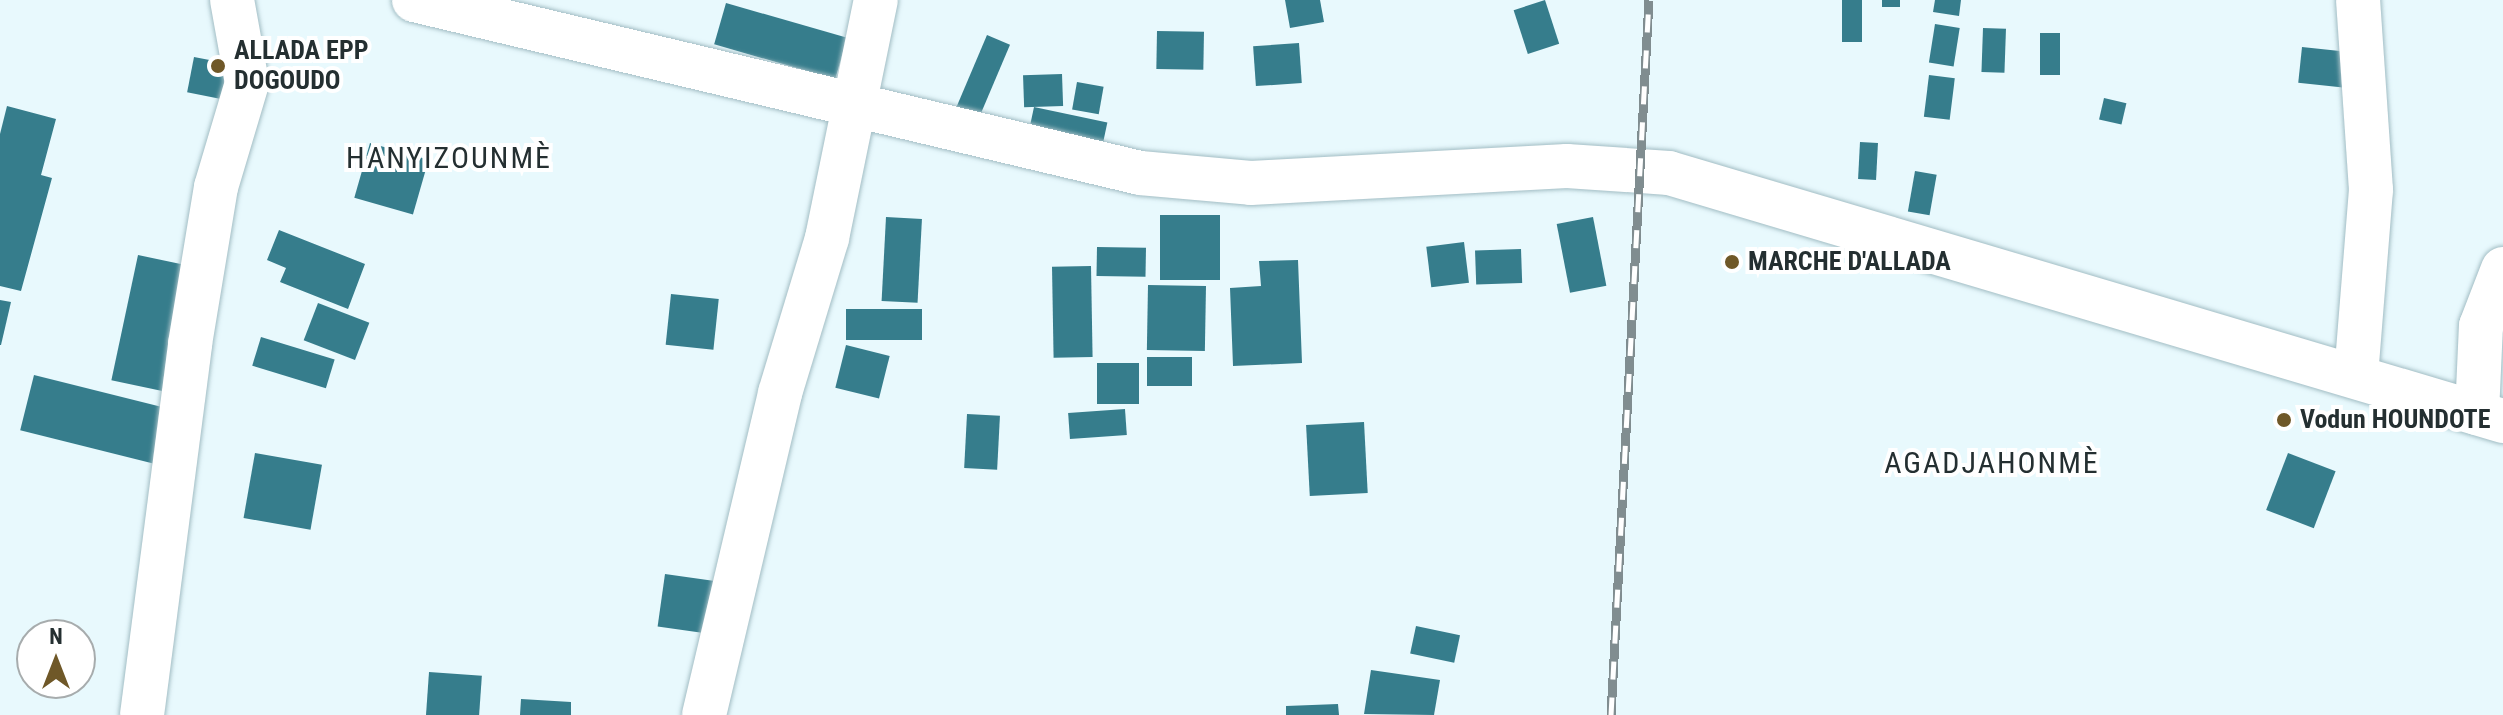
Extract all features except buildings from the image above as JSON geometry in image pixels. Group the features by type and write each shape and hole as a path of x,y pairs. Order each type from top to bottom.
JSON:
{"street":[{"path":"142,715 190,344 216,187 247,83 232,0"},
{"path":"414,0 498,14 857,106 1140,173 1251,183 1567,166 1669,173 2490,417 2481,326 2503,269"},
{"path":"704,715 744,534 857,106 876,0"},
{"path":"2356,376 2371,190 2358,0"}],"railway":[{"path":"1611,715 1649,0"}],"place":[{"name":"ALLADA EPP DOGOUDO","path":"218,66"},
{"name":"MARCHE D'ALLADA","path":"1732,262"},
{"name":"Vodun HOUNDOTE","path":"2284,420"}],"district":[{"name":"HANYIZOUNMÈ","path":"449,158"},
{"name":"AGADJAHONMÈ","path":"1992,463"}]}
